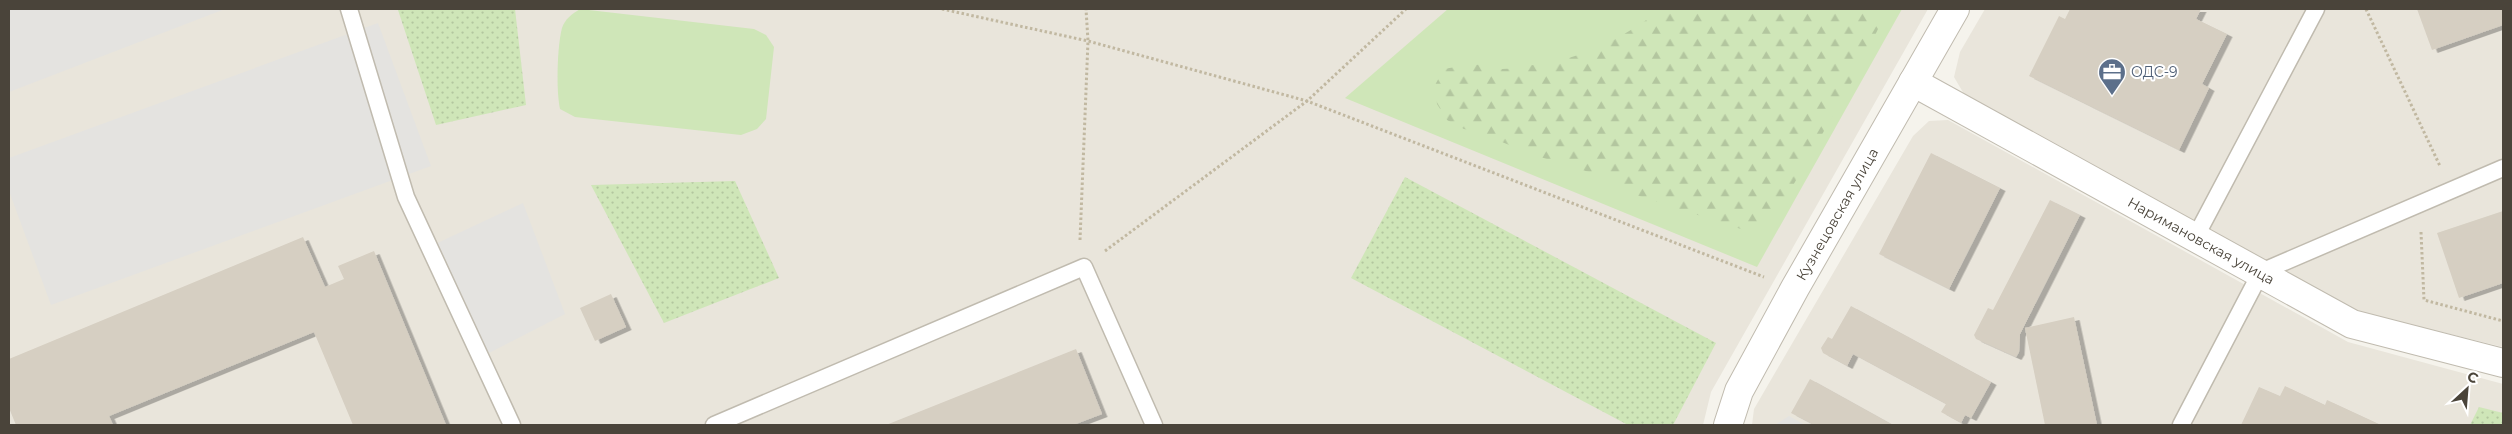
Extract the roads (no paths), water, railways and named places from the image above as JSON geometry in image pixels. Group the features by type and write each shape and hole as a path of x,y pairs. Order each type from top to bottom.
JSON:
{"street":[{"name":"Кузнецовская улица","path":"1728,425 1739,391 1795,288 1955,9"},
{"name":"Наримановская улица","path":"1913,82 2196,236 2352,324 2503,363"}],"lane":[{"path":"349,9 406,197 512,425"},
{"path":"2196,236 2316,9"},
{"path":"2181,425 2261,272 2450,189 2503,168"},
{"path":"714,425 1084,267 1154,425"}],"place":[{"name":"ОДС-9","path":"2112,96"}]}
